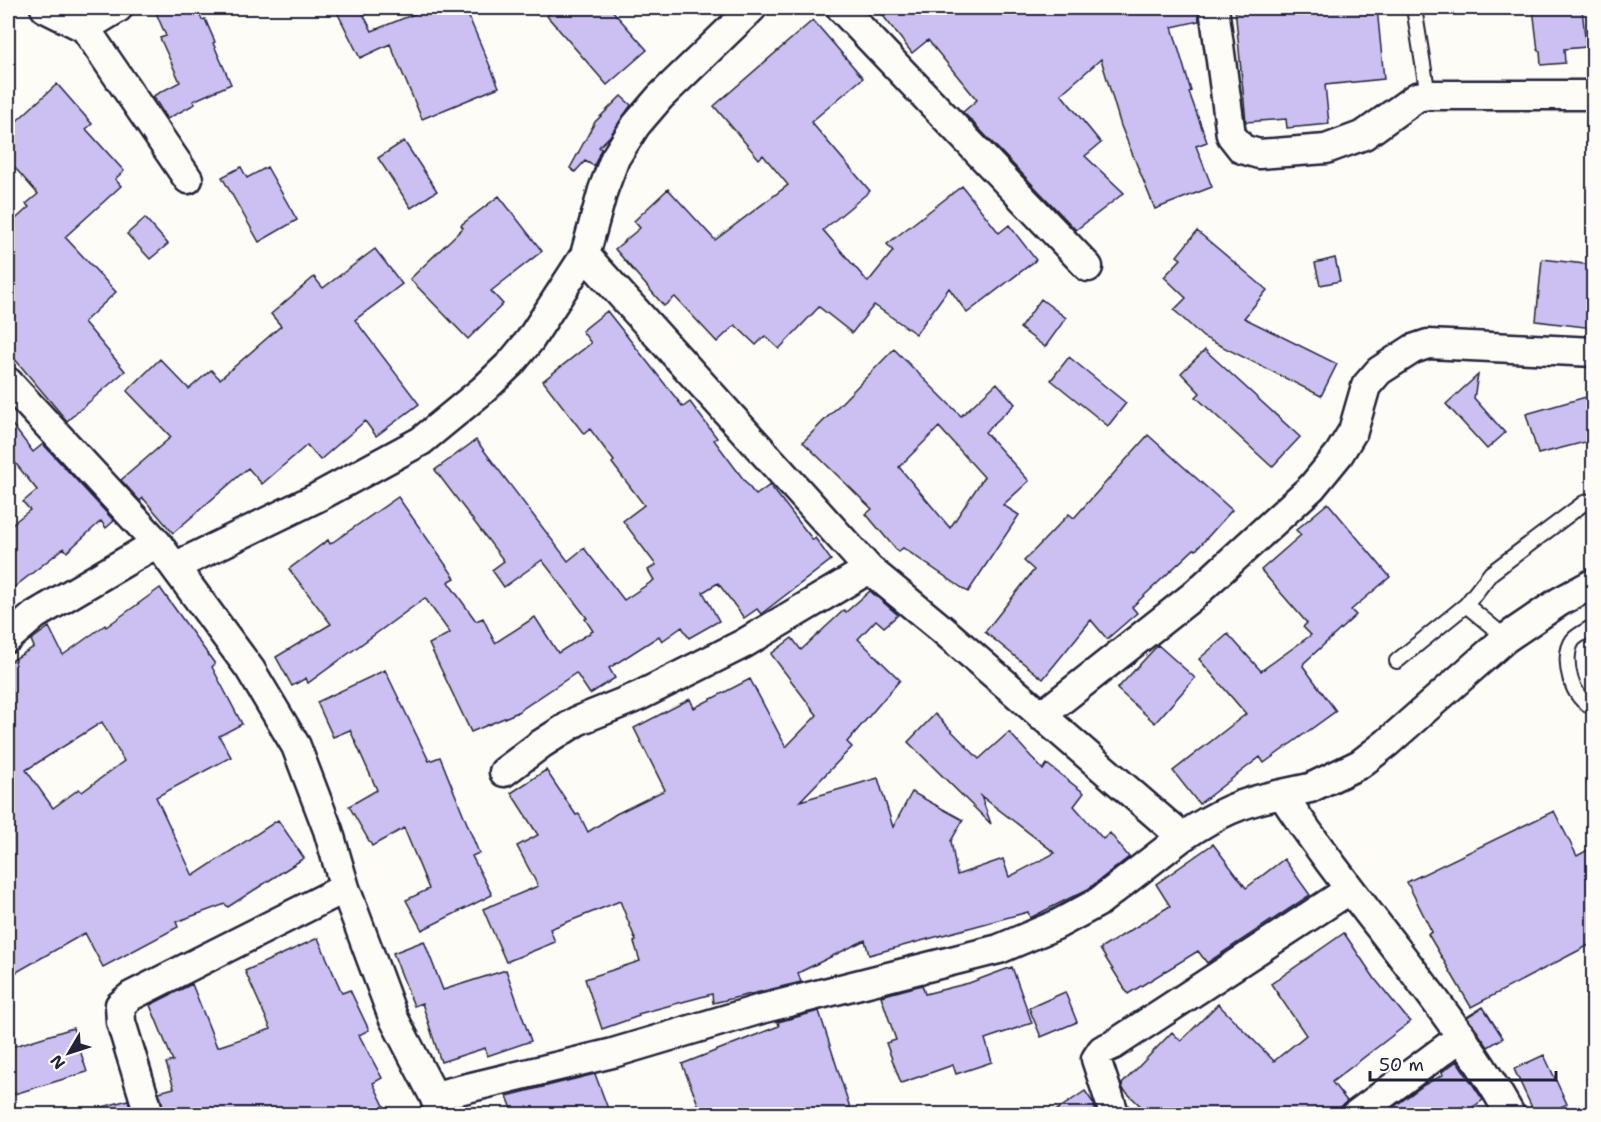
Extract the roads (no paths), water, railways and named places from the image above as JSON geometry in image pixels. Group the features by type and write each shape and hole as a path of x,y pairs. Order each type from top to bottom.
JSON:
{"street":[{"path":"45,8 85,28 188,179"},
{"path":"85,28 118,8"},
{"path":"176,567 316,498 421,441 483,390 511,363 530,340 585,255 603,190 615,158 636,125 660,97 752,8"},
{"path":"841,8 1088,267"},
{"path":"1214,8 1231,135 1242,149 1259,154 1326,149 1364,135 1417,97 1428,95 1593,95"},
{"path":"585,255 869,569 1182,837"},
{"path":"1041,716 1192,596 1312,487 1339,454 1353,431 1366,386 1379,371 1413,349 1428,344 1593,352"},
{"path":"8,382 157,543 176,567 250,669 296,746 328,830 345,888 393,1017 437,1105 761,1009 999,949 1056,925 1097,903 1182,837 1215,816 1250,801 1310,788 1360,764 1506,638 1559,602 1593,583"},
{"path":"8,638 35,615 157,543"},
{"path":"504,772 577,721 639,696 743,644 869,569"},
{"path":"1282,794 1349,890 1462,1036 1510,1114"},
{"path":"148,1114 121,1022 120,1005 131,996 345,888"},
{"path":"1111,1114 1113,1110 1096,1059 1102,1050 1349,890"},
{"path":"1357,1114 1462,1036"}],"lane":[{"path":"1414,8 1428,95"},
{"path":"1397,661 1466,605 1491,573 1584,503 1593,500"},
{"path":"1466,605 1506,638"},
{"path":"1593,626 1573,640 1567,660 1569,676 1579,698 1593,707"}]}
